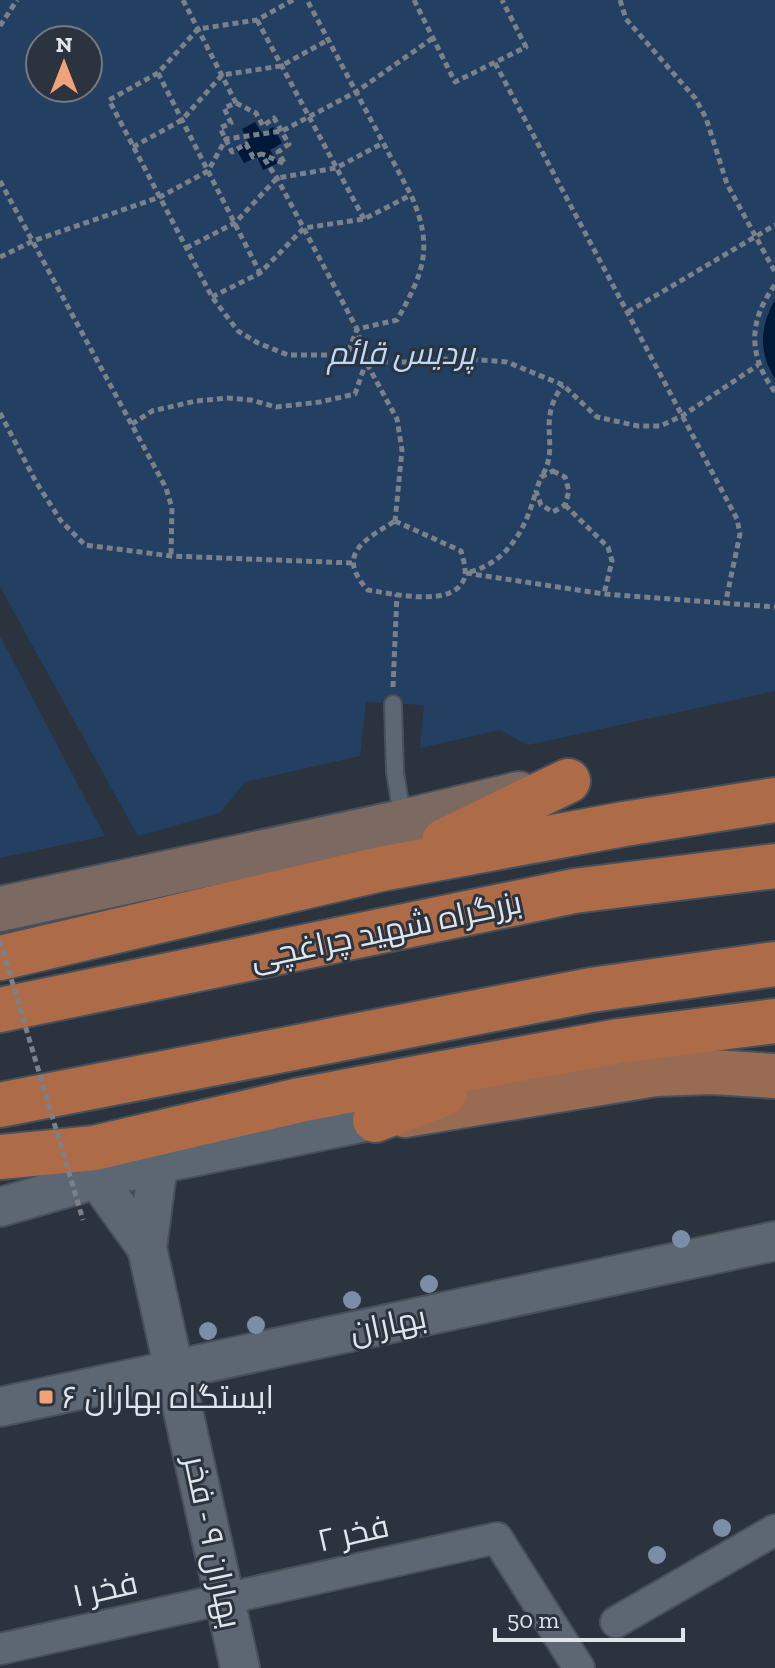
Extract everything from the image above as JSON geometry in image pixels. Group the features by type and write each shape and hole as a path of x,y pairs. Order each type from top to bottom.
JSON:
{"highway":[{"path":"381,869 568,781"},
{"path":"0,958 381,869 624,824 775,800"},
{"name":"بزرگراه شهید چراغچی","path":"0,1010 574,891 775,866"},
{"path":"0,1105 591,990 775,964"},
{"path":"0,1157 94,1148 300,1100 619,1041 775,1021"},
{"path":"375,1120 554,1053"}],"main road":[{"path":"0,909 411,820 568,781"},
{"path":"375,1120 655,1074 712,1072 775,1076"}],"street":[{"path":"0,1207 158,1164 375,1120"},
{"path":"147,1248 158,1164"},
{"path":"97,1179 147,1248"},
{"name":"بهاران","path":"0,1407 775,1241"},
{"name":"بهاران ۹ - فخر","path":"147,1248 240,1668"},
{"path":"616,1622 775,1530"},
{"name":"فخر ۲","path":"225,1599 497,1538 579,1668"},
{"name":"فخر ۱","path":"0,1649 225,1599"}],"lane":[{"path":"393,704 395,772 411,820"}],"path":[{"path":"0,26 17,0"},
{"path":"183,0 236,103 256,113 263,126 274,118 289,144 278,152 285,164 261,154 253,157 246,144 232,152 220,128 231,123 224,108 236,103"},
{"path":"293,0 257,20 198,29 158,73 109,100 212,297 238,331 288,355 347,355 357,329"},
{"path":"307,0 422,220 420,275 397,320 357,329"},
{"path":"414,0 455,82 526,47 502,0"},
{"path":"620,0 626,19 695,98 706,118 727,184 775,272"},
{"path":"257,20 364,219"},
{"path":"226,139 282,131 356,92 433,38"},
{"path":"133,147 182,120 222,75 281,66 328,40"},
{"path":"495,63 737,519 740,534 725,605"},
{"path":"158,73 260,273"},
{"path":"0,257 33,241 160,197 208,171 226,139"},
{"path":"186,248 235,223 277,178 336,168 383,143"},
{"path":"261,154 277,178 357,329 366,362 397,419 402,450 395,521"},
{"path":"0,181 166,488 172,508 171,556"},
{"path":"212,297 260,273 304,228 364,219 411,195"},
{"path":"627,312 775,225"},
{"path":"775,285 765,297 756,322 755,348 758,365 775,392"},
{"path":"366,362 482,358 507,362 563,385 597,417 617,423 660,426 682,416 758,365"},
{"path":"132,424 152,411 196,401 228,398 276,407 355,394 366,362"},
{"path":"466,573 486,567 507,550 528,521 541,477 549,464 548,415 553,399 563,385"},
{"path":"0,413 36,482 61,521 85,545 171,556 352,563"},
{"path":"536,491 541,505 553,512 565,505 569,491 565,477 553,471 541,477"},
{"path":"565,505 608,547 612,561 604,594"},
{"path":"395,521 461,551 466,573 459,589 447,596 397,594 368,590 355,577 352,563 359,545 395,521"},
{"path":"466,573 604,594 775,607"},
{"path":"393,704 397,594"},
{"path":"0,941 83,1220"}],"green space":[{"name":"پردیس قائم","path":"0,0 775,0 775,691 528,745 500,730 420,748 424,705 366,702 360,756 245,782 220,813 138,836 0,587"},
{"path":"0,636 105,836 0,858"}],"shaded area":[{"path":"255,122 262,133 273,127 282,143 270,150 278,163 263,170 257,157 244,163 236,149 248,142 242,129"},
{"path":"775,300 775,379 766,359 763,339 766,320"}],"place":[{"name":"ایستگاه بهاران ۶","path":"46,1397"}]}
